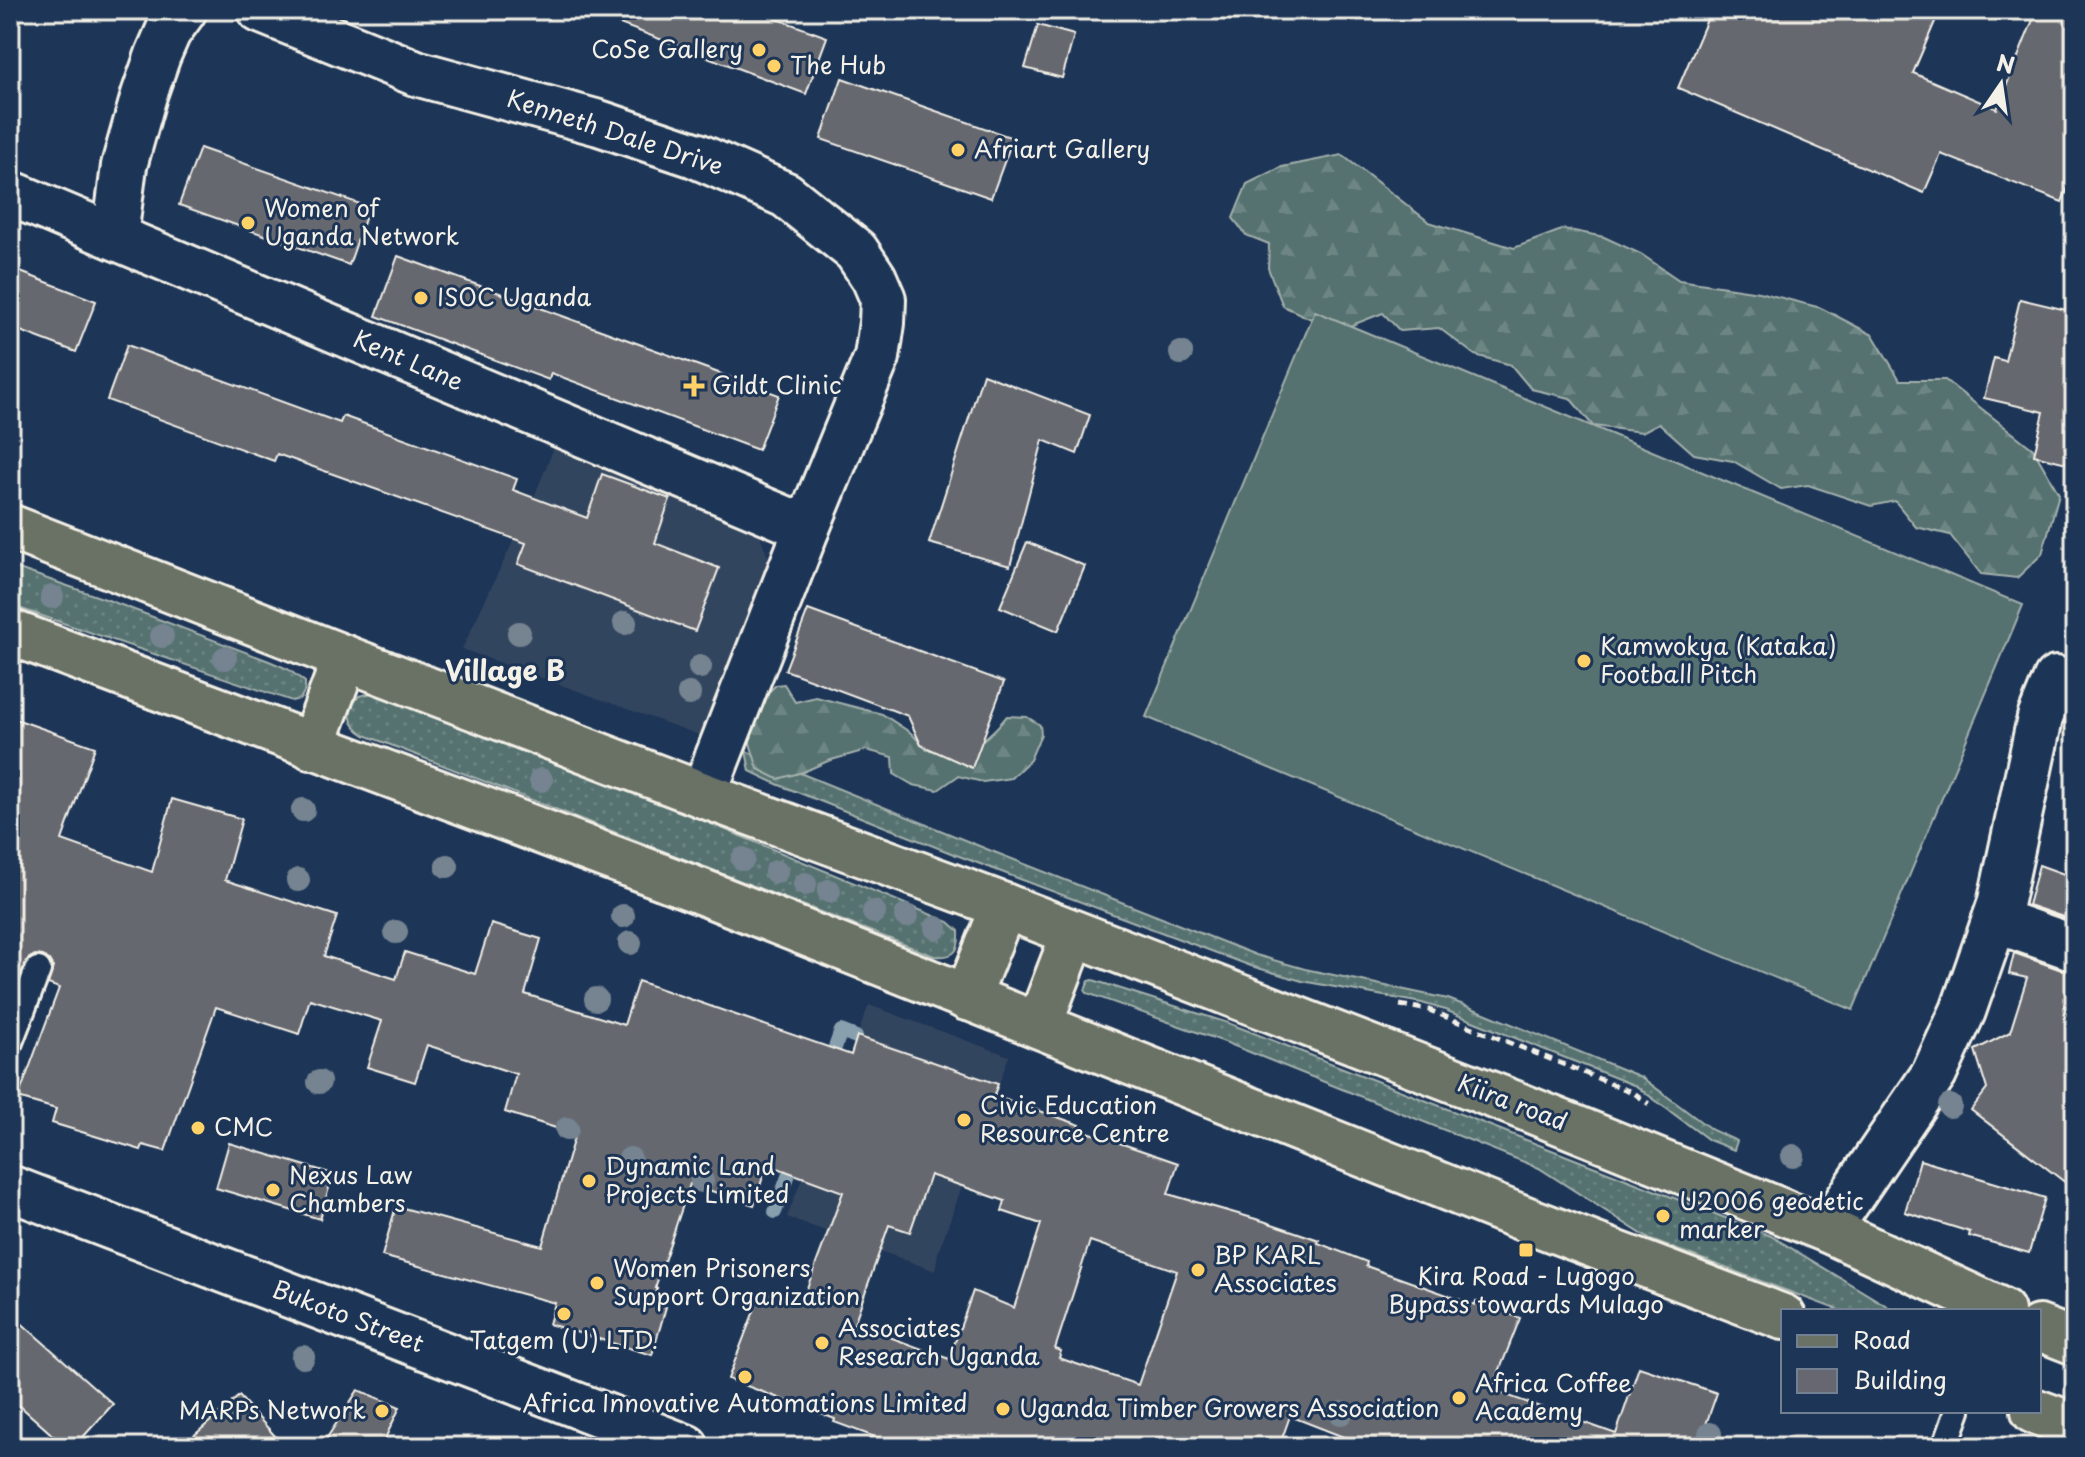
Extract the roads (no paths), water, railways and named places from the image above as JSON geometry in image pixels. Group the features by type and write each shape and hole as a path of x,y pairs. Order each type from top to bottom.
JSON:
{"main road":[{"name":"Kiira road","path":"10,527 703,795 1004,906 1705,1179 1828,1230 1998,1309"},
{"path":"10,632 700,891 1781,1316"},
{"path":"312,747 345,658"},
{"path":"967,998 1004,906"},
{"path":"1039,1025 1074,934"},
{"path":"2041,1329 2075,1342"},
{"path":"2039,1413 2075,1426"}],"street":[{"path":"115,237 124,166 144,95 168,32 184,10"},
{"name":"Kenneth Dale Drive","path":"260,10 416,73 599,123 695,155 786,195 856,251 874,278 883,299 877,357 703,795"},
{"name":"Kent Lane","path":"10,193 807,528"},
{"path":"1828,1230 1934,1074 1963,1011 2000,905 2040,718 2056,679"},
{"path":"1995,920 2075,948"},
{"name":"Bukoto Street","path":"10,1188 686,1447"}],"lane":[{"path":"10,1042 38,970"},
{"path":"1945,1447 1957,1413"}],"waterway":[{"path":"829,1064 841,1031 856,1037"},
{"path":"775,1212 796,1155"}],"place":[{"name":"CoSe Gallery","path":"759,50"},
{"name":"The Hub","path":"774,66"},
{"name":"Afriart Gallery","path":"958,150"},
{"name":"Women of Uganda Network","path":"248,223"},
{"name":"ISOC Uganda","path":"421,298"},
{"name":"Gildt Clinic","path":"694,386"},
{"name":"Kamwokya (Kataka) Football Pitch","path":"1584,661"},
{"name":"Civic Education Resource Centre","path":"964,1120"},
{"name":"CMC","path":"198,1128"},
{"name":"Dynamic Land Projects Limited","path":"589,1181"},
{"name":"Nexus Law Chambers","path":"273,1190"},
{"name":"U2006 geodetic marker","path":"1663,1216"},
{"name":"Kira Road - Lugogo Bypass towards Mulago","path":"1526,1250"},
{"name":"BP KARL Associates","path":"1198,1270"},
{"name":"Women Prisoners Support Organization","path":"597,1283"},
{"name":"Tatgem (U) LTD.","path":"564,1314"},
{"name":"Associates Research Uganda","path":"822,1343"},
{"name":"Africa Innovative Automations Limited","path":"745,1377"},
{"name":"Africa Coffee Academy","path":"1459,1398"},
{"name":"Uganda Timber Growers Association","path":"1003,1409"},
{"name":"MARPs Network","path":"382,1411"}],"district":[{"name":"Village B","path":"505,671"}]}
